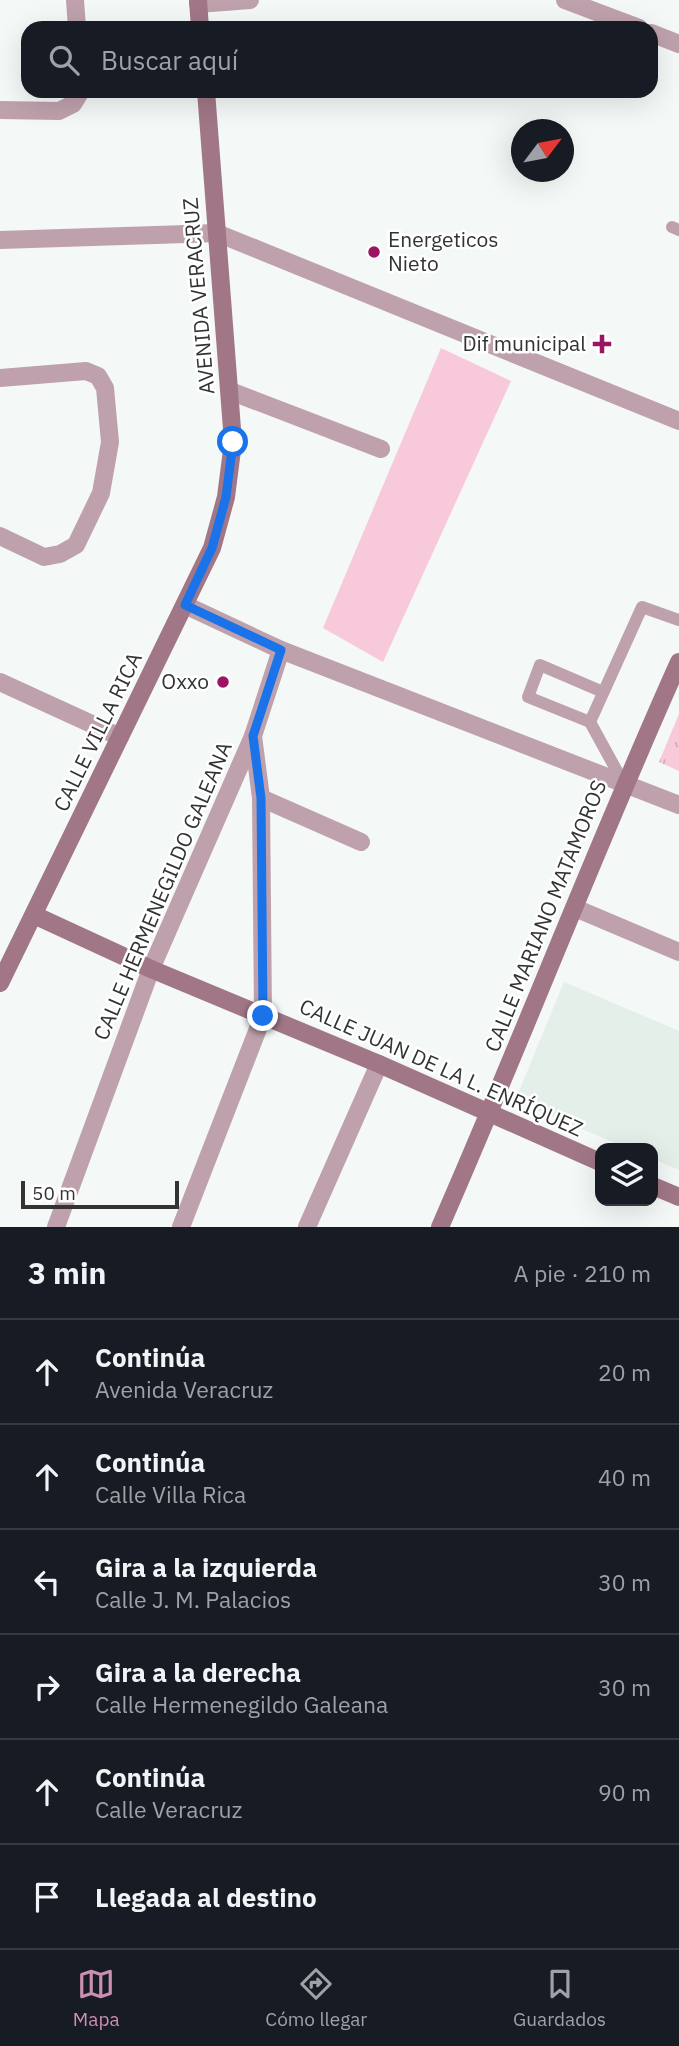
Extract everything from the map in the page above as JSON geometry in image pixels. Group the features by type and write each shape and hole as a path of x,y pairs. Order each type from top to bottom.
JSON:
{"main road":[{"path":"198,2 199,21"},
{"name":"AVENIDA VERACRUZ","path":"207,98 233,442 226,497"},
{"name":"CALLE VILLA RICA","path":"0,983 212,548 226,497"},
{"name":"CALLE MARIANO MATAMOROS","path":"440,1227 490,1114 624,784 679,662"},
{"name":"CALLE JUAN DE LA L. ENRÍQUEZ","path":"33,915 150,969 379,1064 595,1161"},
{"path":"658,1188 679,1197"}],"street":[{"path":"75,0 76,21"},
{"path":"198,2 250,0"},
{"path":"565,0 620,21"},
{"path":"658,36 679,44"},
{"path":"0,110 59,111 73,104 77,98"},
{"path":"0,240 217,233 679,421"},
{"path":"0,378 86,370 98,376 105,388 110,442 101,493 76,545 61,554 44,557 0,536"},
{"path":"230,391 382,449"},
{"path":"185,605 281,650 679,806"},
{"name":"CALLE HERMENEGILDO GALEANA","path":"56,1227 150,969 253,736 281,650"},
{"path":"0,682 120,737"},
{"path":"181,1227 263,1016 261,798 253,736"},
{"path":"261,798 361,842"},
{"path":"575,908 679,951"},
{"path":"307,1227 379,1064"}],"lane":[{"path":"590,722 642,607 679,620"},
{"path":"603,692 540,665 528,697 590,722 624,784"}],"shaded area":[{"path":"564,982 679,1031 679,1170 658,1161 658,1143 615,1143 515,1101"}],"green space":[{"path":"441,348 511,381 383,662 323,628"},
{"path":"679,714 679,771 659,762"}],"place":[{"name":"Energeticos Nieto","path":"374,252"},
{"name":"Dif municipal","path":"602,344"},
{"name":"Oxxo","path":"223,682"}],"route":[{"path":"233,442 226,497 212,548 185,605 281,650 253,736 261,798 263,1016"}]}
